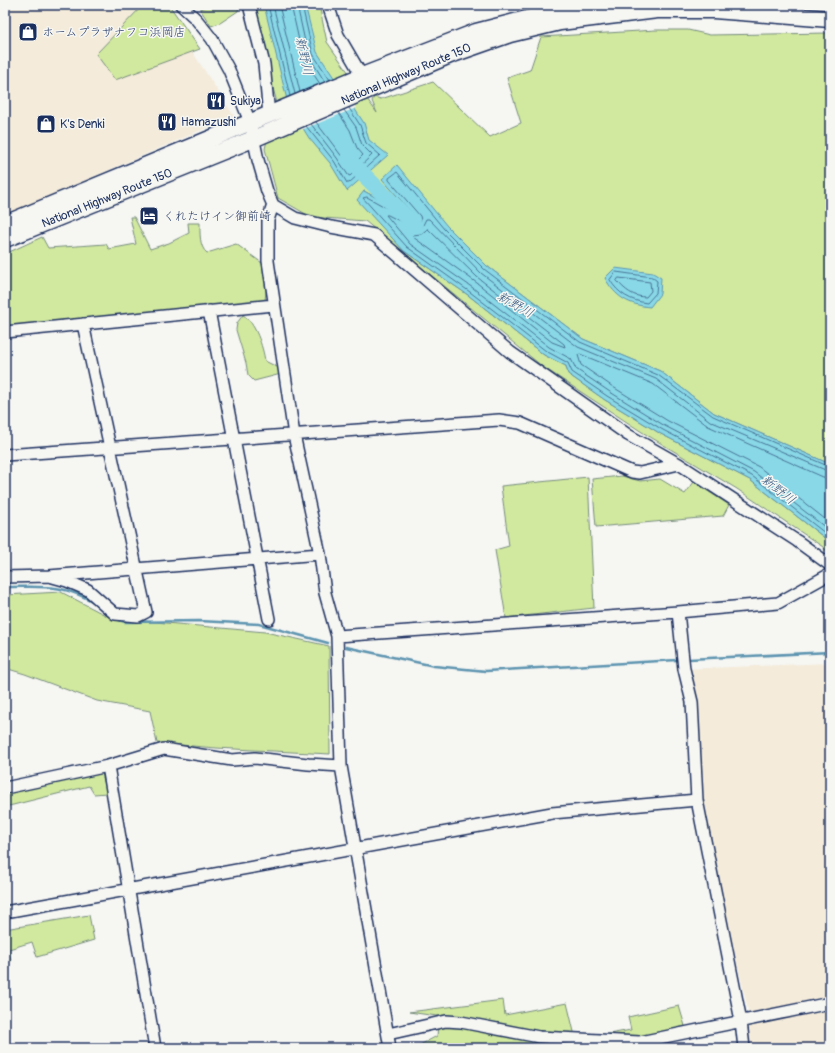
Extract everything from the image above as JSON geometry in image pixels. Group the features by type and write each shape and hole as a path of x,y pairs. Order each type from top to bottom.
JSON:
{"highway":[{"name":"National Highway Route 150","path":"5,224 250,122 277,117 360,83 476,32 558,11 592,5"},
{"name":"National Highway Route 150","path":"360,83 481,43 560,22 656,10 714,10 830,18"},
{"name":"National Highway Route 150","path":"5,239 253,139 277,117"}],"street":[{"path":"181,5 196,19 212,39 229,70 250,122 267,191 273,205 295,218 331,228 374,235 510,352 628,434 679,464 797,541 830,565"},
{"path":"249,5 277,117"},
{"path":"328,5 338,35 360,83"},
{"path":"273,205 268,220 267,242 274,305 294,435 320,554 325,593 337,636 341,766 390,1048"},
{"path":"5,332 274,305"},
{"path":"209,311 269,619"},
{"path":"49,576 67,581 88,590 115,614 138,616 146,612 83,324"},
{"path":"5,455 499,420 520,423 632,472 640,474 679,464"},
{"path":"5,577 49,576 320,554"},
{"path":"337,636 678,612 778,603 830,574"},
{"path":"678,612 684,669 692,702 697,800 741,1021 744,1048"},
{"path":"5,788 108,766 164,748 232,760 255,758 341,766"},
{"path":"108,766 155,1048"},
{"path":"5,912 355,848 552,814 697,800"},
{"path":"388,1034 446,1021 461,1022 539,1037 640,1042 830,1003"}],"shaded area":[{"path":"5,5 162,5 234,116 5,215"},
{"path":"830,663 830,996 749,1013 695,786 684,669"},
{"path":"830,1010 830,1048 751,1048 748,1026"}],"green space":[{"path":"143,5 169,5 200,49 115,80 96,54"},
{"path":"209,5 239,5 238,11 220,23 211,26 200,9"},
{"path":"250,5 319,5 327,42 377,113 372,101 374,97 381,99 433,82 490,137 521,123 507,78 530,70 541,37 656,30 688,30 710,35 830,33 830,464 714,413 660,371 583,339 487,266 447,227 421,222 364,191 404,251 468,295 544,355 566,366 568,374 605,400 661,434 750,480 830,542 830,555 823,547 737,489 642,432 543,367 365,221 311,217 278,198 265,149 276,99"},
{"path":"130,217 134,217 150,249 169,243 189,233 188,223 200,223 201,243 207,253 236,244 262,263 267,283 265,300 5,330 5,254 42,237 48,248 106,244 109,249 136,244"},
{"path":"243,315 255,329 265,361 279,368 281,374 254,381 248,375 236,330 237,323"},
{"path":"622,476 640,481 660,479 685,494 694,482 729,505 723,516 596,527 592,479"},
{"path":"588,477 594,608 506,618 495,550 509,546 501,486"},
{"path":"61,592 111,618 265,632 329,646 330,754 216,748 157,743 150,711 97,701 5,668 5,595"},
{"path":"101,769 107,793 94,794 89,786 5,807 5,790"},
{"path":"89,915 94,940 37,957 32,942 9,949 11,961 5,962 5,929"},
{"path":"503,1000 505,1015 567,1003 575,1036 409,1012"},
{"path":"679,1006 685,1026 645,1037 581,1039 631,1030 628,1017"},
{"path":"459,1024 601,1048 420,1048 420,1045 437,1036 438,1026"}],"water":[{"path":"264,5 305,5 317,52 364,123 369,140 388,155 347,191 330,163 309,138 288,104"},
{"path":"397,165 447,226 487,266 583,339 660,371 714,413 830,464 830,542 750,480 661,434 605,400 568,374 566,366 544,355 468,295 404,251 357,200 364,191 420,222 382,179"},
{"path":"615,268 653,273 661,278 660,294 650,307 629,302 613,290 605,278"}],"pier":[{"path":"345,91 356,108 301,130 291,113"}],"waterway":[{"name":"新野川","path":"349,160 415,226"},
{"path":"5,587 42,587 63,589 85,597 97,604"},
{"path":"116,619 125,622 199,621 259,624 328,643"},
{"path":"346,647 434,666 486,671 677,660"},
{"path":"689,659 830,652"}],"place":[{"name":"ホームプラザナフコ浜岡店","path":"28,32"},
{"name":"Sukiya","path":"216,101"},
{"name":"Hamazushi","path":"167,122"},
{"name":"K's Denki","path":"46,124"},
{"name":"くれたけイン御前崎","path":"149,216"}]}
